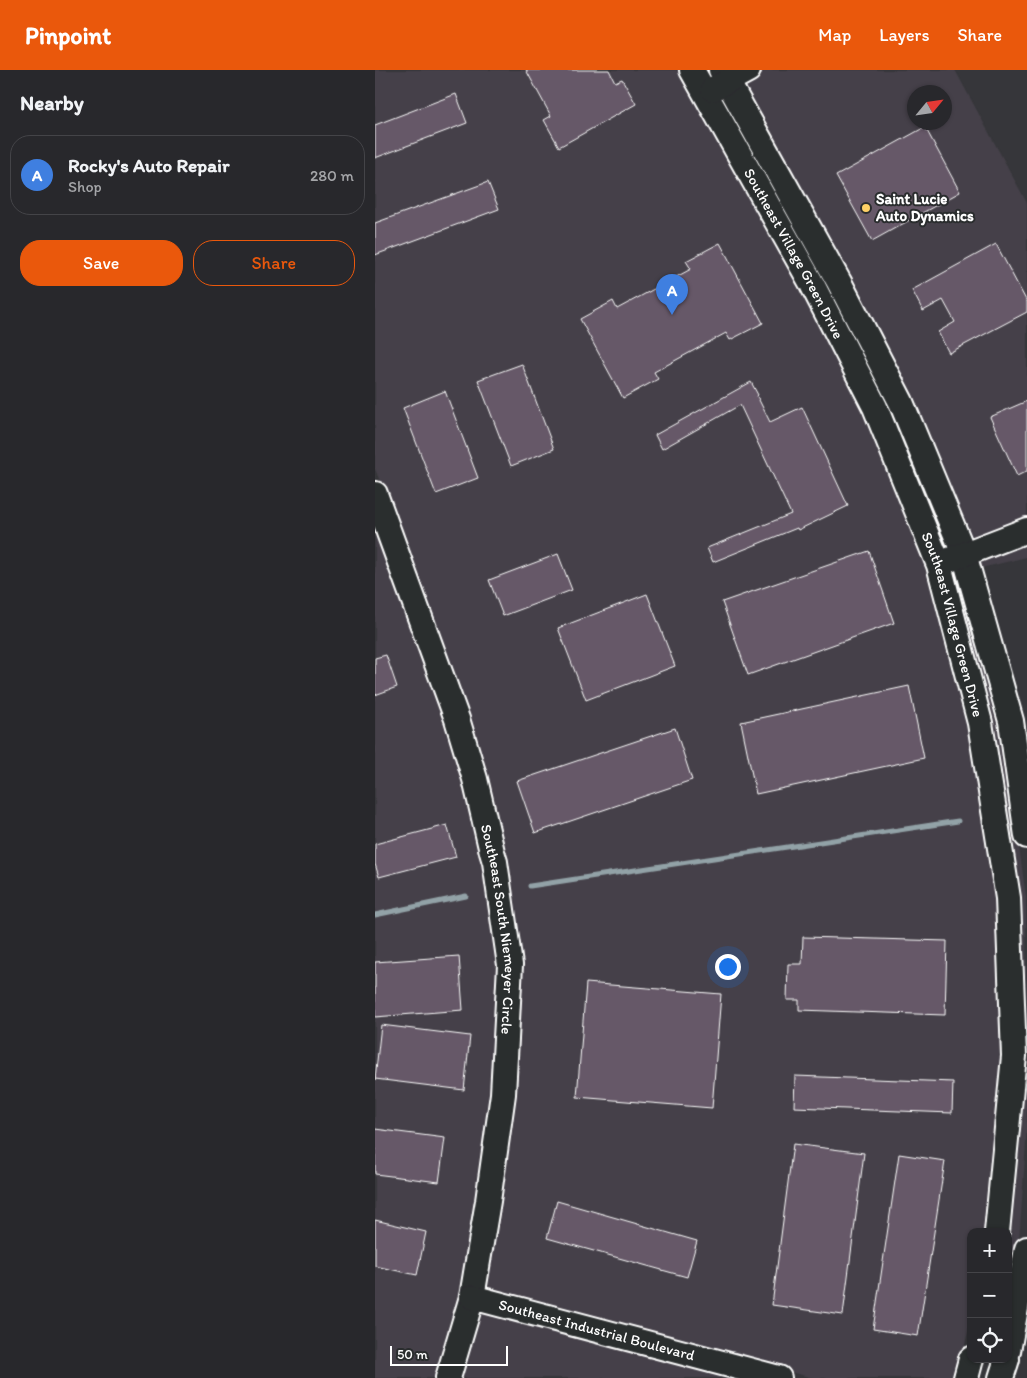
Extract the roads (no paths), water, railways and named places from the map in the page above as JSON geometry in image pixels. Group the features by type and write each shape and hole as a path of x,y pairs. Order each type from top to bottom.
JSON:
{"street":[{"name":"Southeast Village Green Drive","path":"692,70 812,284 875,407 939,565 980,723 1008,898 1014,1056 997,1228"},
{"path":"705,94 724,76 748,70"},
{"name":"Southeast Village Green Drive","path":"724,76 839,282 901,402 964,554 1011,721 1027,836"},
{"name":"Southeast South Niemeyer Circle","path":"375,494 457,719 475,779 495,862 510,965 503,1094 488,1201 473,1297 448,1378"},
{"path":"939,565 1027,530"},
{"path":"1012,1320 1020,1258"},
{"name":"Southeast Industrial Boulevard","path":"473,1297 779,1378"},
{"path":"966,1378 970,1363"},
{"path":"1001,1378 1006,1363"}],"waterway":[{"path":"530,886 958,821"},
{"path":"375,915 466,896"}],"place":[{"name":"Saint Lucie Auto Dynamics","path":"866,208"},
{"name":"Rocky's Auto Repair","path":"672,315"}]}
